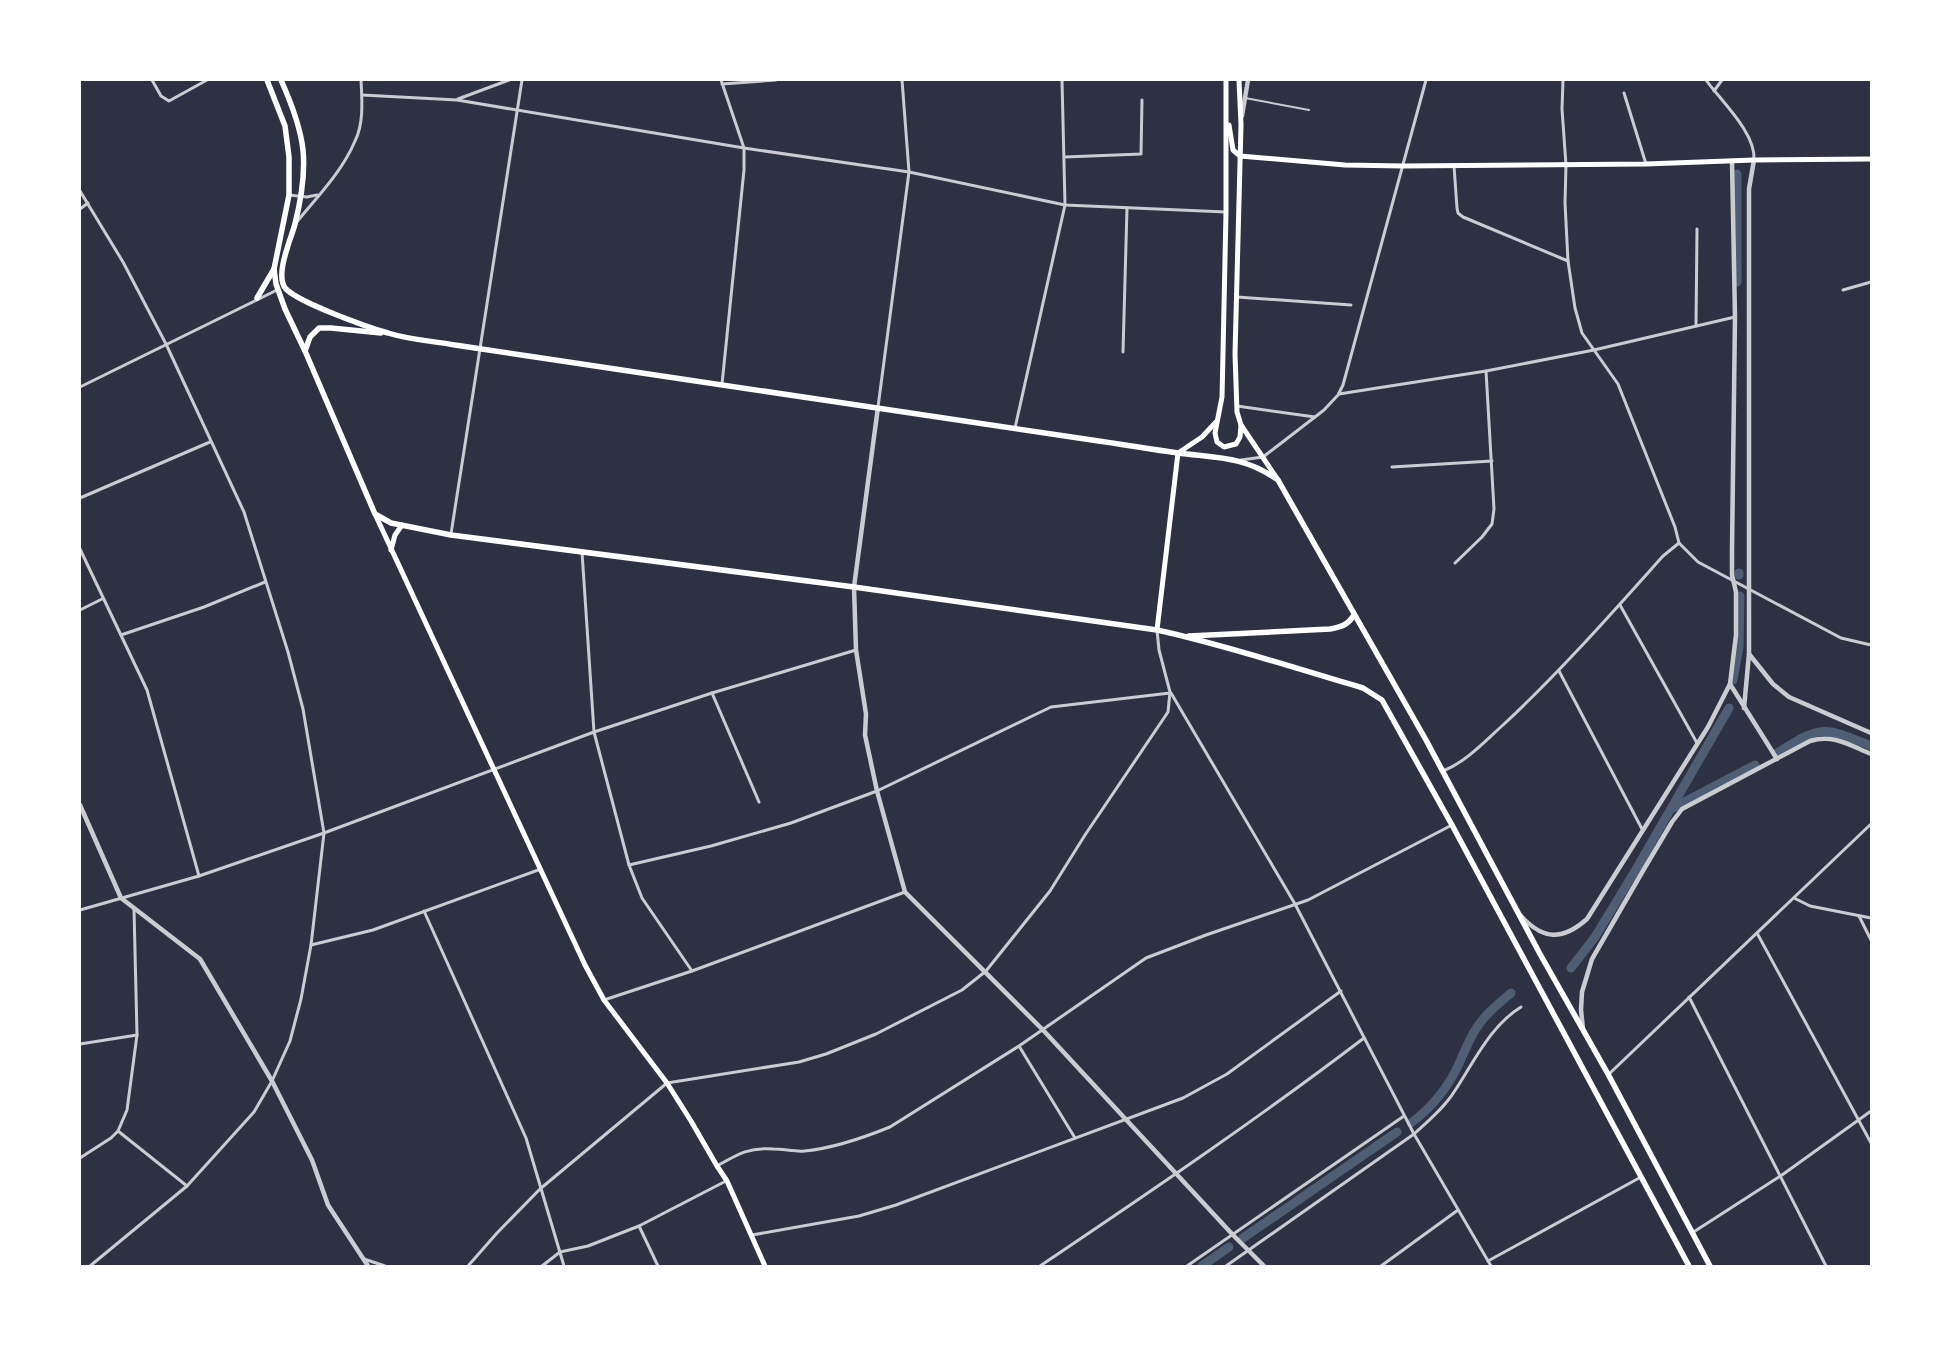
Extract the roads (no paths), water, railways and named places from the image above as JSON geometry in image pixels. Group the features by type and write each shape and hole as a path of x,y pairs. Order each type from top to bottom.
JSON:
{"main road":[{"path":"257,298 274,269 288,195 288,140 280,111 267,80"},
{"path":"281,80 293,106 301,132 304,159 304,179 301,197 284,258 283,281 285,287 301,298"},
{"path":"1226,80 1226,212 1222,388 1215,439 1224,447 1230,447 1239,441 1241,424 1237,406 1235,354 1241,125 1239,80"},
{"path":"1226,106 1233,150 1235,154 1240,156 1339,164 1403,166 1566,166 1754,160 1871,159"},
{"path":"274,269 278,289 391,550 542,869 585,966 604,1000 667,1083 727,1181 765,1266"},
{"path":"278,289 391,334"},
{"path":"305,351 310,337 319,328 391,334 1178,453 1236,460 1258,468 1278,480"},
{"path":"1157,630 1178,453 1202,436 1218,419"},
{"path":"1241,424 1278,480 1442,771 1516,910 1608,1074 1710,1266"},
{"path":"376,514 391,523 451,535 854,587 1157,630 1362,688 1382,700 1452,825 1689,1266"},
{"path":"391,550 395,535 402,525"},
{"path":"1183,636 1330,629 1342,627 1354,615"}],"street":[{"path":"152,80 166,101 173,100 207,80"},
{"path":"294,226 336,172 356,140 361,119 361,80"},
{"path":"457,100 509,80"},
{"path":"451,535 522,80"},
{"path":"722,384 744,170 744,148 721,82 776,80"},
{"path":"902,80 909,172 854,587 856,650 866,714 865,735 877,791 905,892 1043,1030 1232,1235 1264,1266"},
{"path":"1016,428 1065,205 1062,80"},
{"path":"1241,125 1248,80"},
{"path":"1236,460 1263,457 1315,417 1338,394 1346,377 1426,80"},
{"path":"1563,80 1562,109 1566,166 1565,203 1568,261 1575,308 1582,333 1618,384 1680,543 1698,562 1841,638 1871,646"},
{"path":"1706,80 1748,135 1754,149 1749,189 1750,590 1749,654 1744,708"},
{"path":"1714,91 1722,80"},
{"path":"1624,93 1646,164"},
{"path":"362,95 457,100 744,148 909,172 1065,205 1226,212"},
{"path":"1065,157 1141,154 1142,100"},
{"path":"1516,910 1530,925 1544,934 1556,936 1571,931 1589,916 1715,714 1730,684 1736,635 1736,592 1733,580 1732,550 1735,317 1732,161"},
{"path":"1454,166 1458,213 1463,217 1568,261"},
{"path":"80,191 123,262 166,344 244,512 288,652 303,709 324,833 311,945 301,998 290,1042 272,1081 254,1112 186,1186 90,1266"},
{"path":"288,195 301,197 314,196 320,193"},
{"path":"80,209 88,203"},
{"path":"1123,352 1127,208"},
{"path":"1696,326 1697,229"},
{"path":"1843,290 1871,282"},
{"path":"80,387 278,289"},
{"path":"1237,296 1351,305"},
{"path":"1338,394 1486,371 1594,350 1735,317"},
{"path":"1455,563 1482,537 1492,524 1494,509 1486,371"},
{"path":"1237,406 1315,417"},
{"path":"80,498 210,442"},
{"path":"1392,467 1492,462"},
{"path":"1442,771 1458,763 1531,700 1663,556 1680,543"},
{"path":"80,549 102,599 147,690 199,876"},
{"path":"582,552 594,732 629,865 642,898 692,971"},
{"path":"121,635 204,607 265,582"},
{"path":"80,610 102,599"},
{"path":"1620,605 1697,743"},
{"path":"1157,630 1158,650 1170,692 1295,904 1404,1116 1491,1266"},
{"path":"80,910 199,876 324,833 594,732 712,693 856,650"},
{"path":"1749,654 1773,684 1789,697 1871,733"},
{"path":"1559,671 1642,829"},
{"path":"1730,684 1777,759"},
{"path":"629,865 711,846 877,791 1051,708 1170,692"},
{"path":"468,1266 540,1189 667,1083 799,1062 826,1054 876,1034 962,990 986,971 1050,891 1085,835 1168,712 1170,692"},
{"path":"712,693 759,802"},
{"path":"1584,1033 1581,1001 1588,967 1677,814 1689,805 1777,759 1797,746 1823,737 1836,739 1871,754"},
{"path":"80,805 121,898 200,959 272,1081 312,1160 328,1205 368,1266"},
{"path":"1608,1074 1871,824"},
{"path":"717,1166 746,1150 772,1148 802,1152 820,1149 890,1127 1019,1046 1146,958 1308,900 1452,825"},
{"path":"311,945 373,930 542,869"},
{"path":"604,1000 692,971 905,892"},
{"path":"1794,898 1810,906 1871,918"},
{"path":"80,1158 105,1143 118,1131 127,1110 137,1035 134,909"},
{"path":"424,911 526,1138 564,1266"},
{"path":"1859,916 1871,940"},
{"path":"1757,933 1871,1143"},
{"path":"752,1236 859,1216 896,1205 1184,1098 1227,1074 1341,992"},
{"path":"1690,997 1826,1266"},
{"path":"1226,1266 1414,1134 1439,1111 1454,1093 1467,1070 1502,1022 1521,1007"},
{"path":"80,1044 137,1035"},
{"path":"1040,1266 1302,1086 1364,1038"},
{"path":"1019,1046 1075,1138"},
{"path":"1692,1233 1782,1176 1871,1111"},
{"path":"1187,1266 1404,1116"},
{"path":"118,1131 186,1186"},
{"path":"1488,1261 1641,1176"},
{"path":"542,1266 560,1252 588,1246 639,1226 727,1181"},
{"path":"1381,1266 1458,1210"},
{"path":"639,1226 658,1266"},
{"path":"364,1258 385,1266"}],"lane":[{"path":"1245,98 1309,110"}],"waterway":[{"path":"1737,174 1737,282"},
{"path":"1733,680 1739,647 1740,596"},
{"path":"1571,968 1595,937 1729,708"},
{"path":"1776,754 1813,733 1822,732 1842,735 1871,746"},
{"path":"1673,808 1755,765"},
{"path":"1411,1123 1431,1106 1447,1085 1478,1026 1511,993"},
{"path":"1243,1238 1397,1132"},
{"path":"1202,1266 1229,1247"}]}
